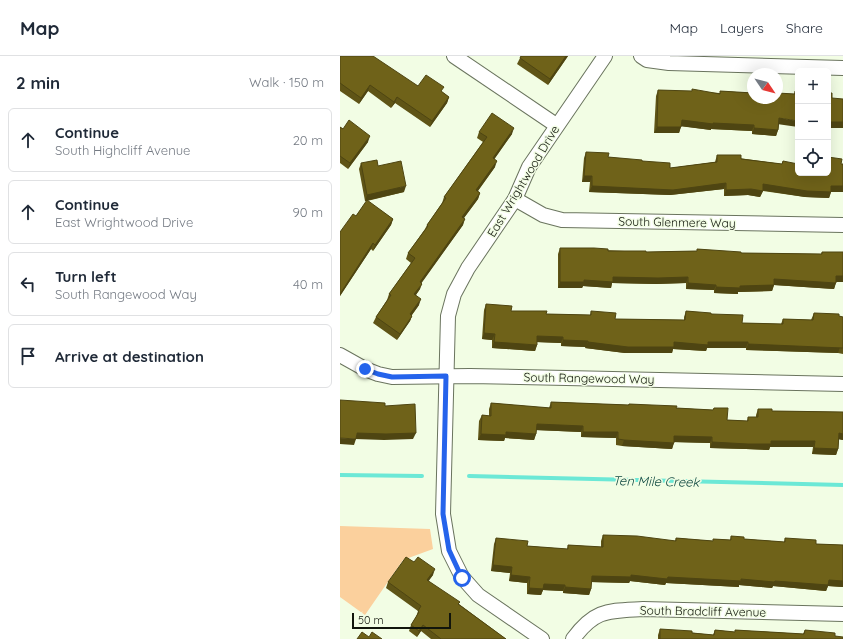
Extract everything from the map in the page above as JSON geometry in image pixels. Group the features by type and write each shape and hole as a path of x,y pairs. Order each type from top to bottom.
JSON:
{"street":[{"path":"454,56 556,125"},
{"name":"East Wrightwood Drive","path":"542,639 478,595 462,578 449,550 443,514 448,316 454,294 468,268 515,199 529,167 556,125 605,56"},
{"path":"641,56 647,60 669,63 843,68"},
{"name":"South Glenmere Way","path":"515,199 543,215 562,220 843,225"},
{"name":"South Rangewood Way","path":"340,355 365,369 392,377 446,376 843,384"},
{"name":"South Bradcliff Avenue","path":"573,639 590,620 601,614 613,611 643,609 843,614"}],"shaded area":[{"path":"340,526 430,529 433,549 403,560 365,615 340,597"}],"building":[{"path":"340,56 373,56 418,86 426,75 444,87 441,91 449,97 432,121 397,97 394,102 370,85 361,98 340,83"},
{"path":"521,56 566,56 550,79 520,58"},
{"path":"692,89 720,94 720,91 747,93 747,104 783,104 783,93 795,94 795,121 779,118 778,130 754,128 754,125 713,124 682,120 681,127 657,127 658,90 692,91"},
{"path":"831,93 832,98 843,99 843,122 831,122"},
{"path":"492,113 514,128 493,158 497,161 476,190 480,193 462,217 465,219 420,282 422,284 414,294 421,299 410,314 412,316 400,334 376,317 391,295 389,294 415,258 408,253 446,198 444,197 487,137 479,132"},
{"path":"349,120 370,136 350,163 340,156 340,127 343,129"},
{"path":"586,152 609,153 608,157 670,163 670,168 717,162 717,155 741,155 741,159 782,164 783,161 795,163 795,176 831,176 831,157 842,159 841,164 843,164 843,186 831,186 831,192 807,191 763,184 763,191 751,189 726,190 726,183 673,190 592,186 592,176 584,176"},
{"path":"377,160 378,166 401,161 406,186 367,195 361,163"},
{"path":"367,200 393,219 375,245 373,243 340,294 340,232 353,214 356,216"},
{"path":"560,248 594,248 608,249 608,251 646,252 697,251 697,249 741,253 822,254 822,252 843,252 843,276 836,276 836,283 774,279 774,285 740,286 740,288 716,287 716,285 688,283 688,277 613,277 613,282 584,280 584,282 560,282"},
{"path":"486,304 512,306 511,311 547,311 546,314 591,315 591,311 616,313 615,319 685,320 686,311 711,314 743,315 742,323 783,324 783,319 813,320 814,313 839,314 839,316 843,317 843,348 748,344 748,342 708,342 708,345 674,342 674,347 628,347 588,341 563,340 563,337 537,336 537,345 494,342 495,334 484,333"},
{"path":"340,400 385,403 385,406 415,404 416,433 357,433 356,439 340,438"},
{"path":"551,402 677,406 676,408 713,410 714,408 728,408 727,420 748,421 748,417 758,417 758,409 772,409 772,411 843,412 843,434 839,433 838,449 814,448 815,441 771,441 771,444 748,444 712,442 712,437 674,436 674,443 624,440 618,439 618,432 583,432 583,426 537,424 536,434 506,432 506,435 481,434 482,415 491,416 491,403 551,408"},
{"path":"603,535 637,536 676,541 676,538 713,541 713,539 731,540 731,536 744,537 744,539 785,542 785,538 816,540 816,544 843,545 843,581 829,580 828,585 741,579 741,581 668,577 667,579 631,575 631,577 592,576 591,589 565,587 565,585 544,584 543,589 529,588 530,577 511,575 512,567 493,565 496,538 528,541 527,546 568,549 568,545 603,547"},
{"path":"406,557 414,562 418,557 435,569 427,580 460,602 458,604 506,639 441,639 423,625 419,631 411,625 421,606 388,582"},
{"path":"660,629 692,631 692,633 714,635 715,630 804,634 805,630 835,633 835,636 843,637 843,639 660,639"},
{"path":"362,632 369,637 372,632 382,639 357,639"}],"waterway":[{"name":"Ten Mile Creek","path":"340,475 422,476"},
{"name":"Ten Mile Creek","path":"469,476 843,485"}],"route":[{"path":"365,369 392,377 446,376 443,514 449,550 462,578"}]}
